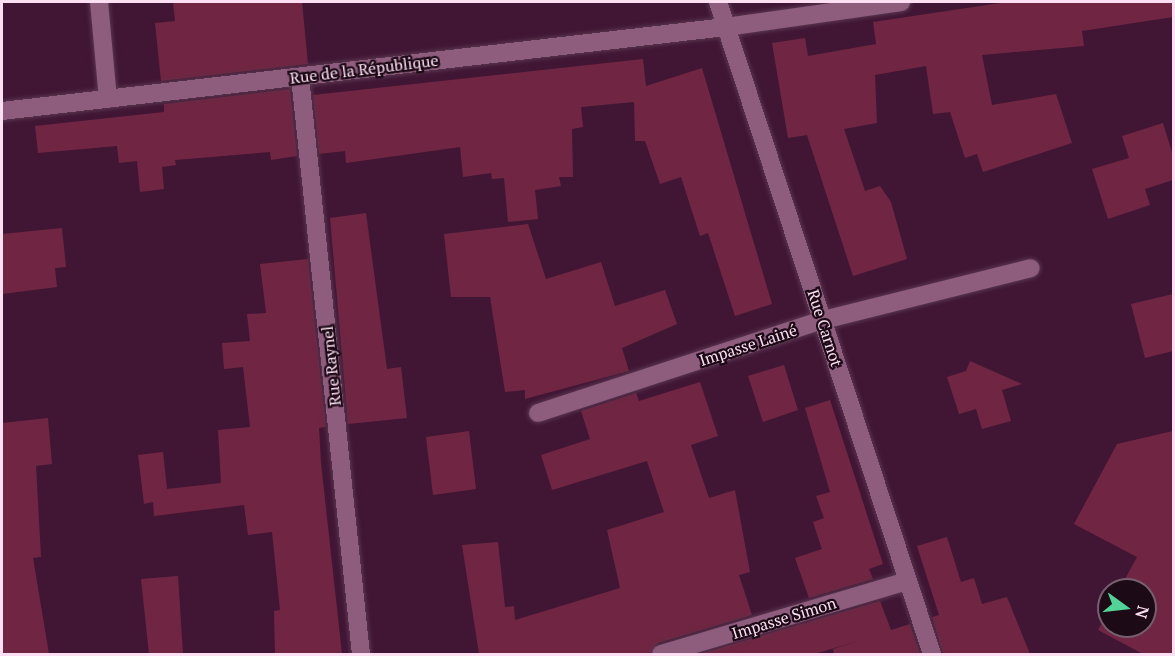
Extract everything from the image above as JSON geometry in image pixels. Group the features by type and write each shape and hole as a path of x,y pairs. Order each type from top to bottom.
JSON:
{"street":[{"path":"99,2 108,99"},
{"name":"Rue Carnot","path":"718,2 932,654"},
{"name":"Rue de la République","path":"2,111 726,27 901,2"},
{"name":"Rue Raynel","path":"300,77 361,654"},
{"name":"Impasse Lainé","path":"538,413 823,320 1030,268"},
{"name":"Impasse Simon","path":"661,654 908,581"}],"building":[{"path":"173,2 302,2 308,64 161,81 155,23 175,21"},
{"path":"1007,2 1173,2 1173,17 1082,31 1084,46 982,55 992,105 1056,94 1072,143 983,172 977,154 965,158 950,112 933,114 926,66 875,75 877,123 844,129 865,191 880,186 891,202 907,259 853,276 807,135 788,138 772,43 805,38 808,56 876,44 873,22"},
{"path":"643,59 646,86 702,68 772,304 735,316 708,233 700,236 681,177 660,184 645,141 635,141 634,102 581,107 583,127 572,129 573,177 559,177 561,186 535,190 538,219 508,222 504,178 492,179 491,173 463,177 460,147 346,163 345,151 319,154 313,95"},
{"path":"290,89 297,156 271,160 270,152 175,160 176,165 162,167 164,189 140,192 137,161 119,163 117,146 38,153 35,126 164,112 164,104"},
{"path":"1163,123 1173,156 1173,180 1145,189 1150,205 1108,219 1092,169 1129,158 1122,136"},
{"path":"366,213 387,369 401,367 407,418 348,424 330,218"},
{"path":"528,224 546,279 601,262 615,306 665,290 677,324 622,348 629,371 525,399 525,390 505,392 490,297 451,297 444,234"},
{"path":"62,228 66,267 55,268 57,287 2,294 2,234"},
{"path":"308,259 326,427 319,428 321,463 342,654 275,654 274,611 280,610 272,532 248,535 244,505 154,516 153,502 144,504 138,455 163,452 167,489 221,483 218,430 250,427 243,367 224,369 222,343 250,341 247,314 266,313 260,264"},
{"path":"1173,294 1173,351 1145,358 1131,304"},
{"path":"970,361 1022,384 1002,390 1011,421 982,429 976,409 959,414 947,377 966,371"},
{"path":"784,365 798,410 763,422 748,376"},
{"path":"700,382 718,436 691,445 709,498 735,490 750,572 739,575 752,615 658,643 650,654 479,654 462,545 498,542 505,607 514,606 515,620 620,588 607,530 664,512 647,461 552,490 541,455 590,439 581,411 636,393 639,401"},
{"path":"830,400 883,564 869,569 873,579 809,598 795,558 822,549 813,522 824,518 816,496 830,492 805,408"},
{"path":"48,418 52,464 36,466 41,557 33,558 49,654 2,654 2,423"},
{"path":"469,431 476,489 433,495 426,437"},
{"path":"1173,431 1173,654 1143,654 1113,638 1157,638 1157,578 1126,578 1137,557 1074,524 1117,444"},
{"path":"947,537 961,582 974,578 982,604 1007,597 1030,654 943,654 932,617 939,615 917,546"},
{"path":"178,576 183,654 149,654 141,579"},
{"path":"880,601 891,630 910,624 920,654 834,654 833,649 862,640 814,654 699,654"}]}
